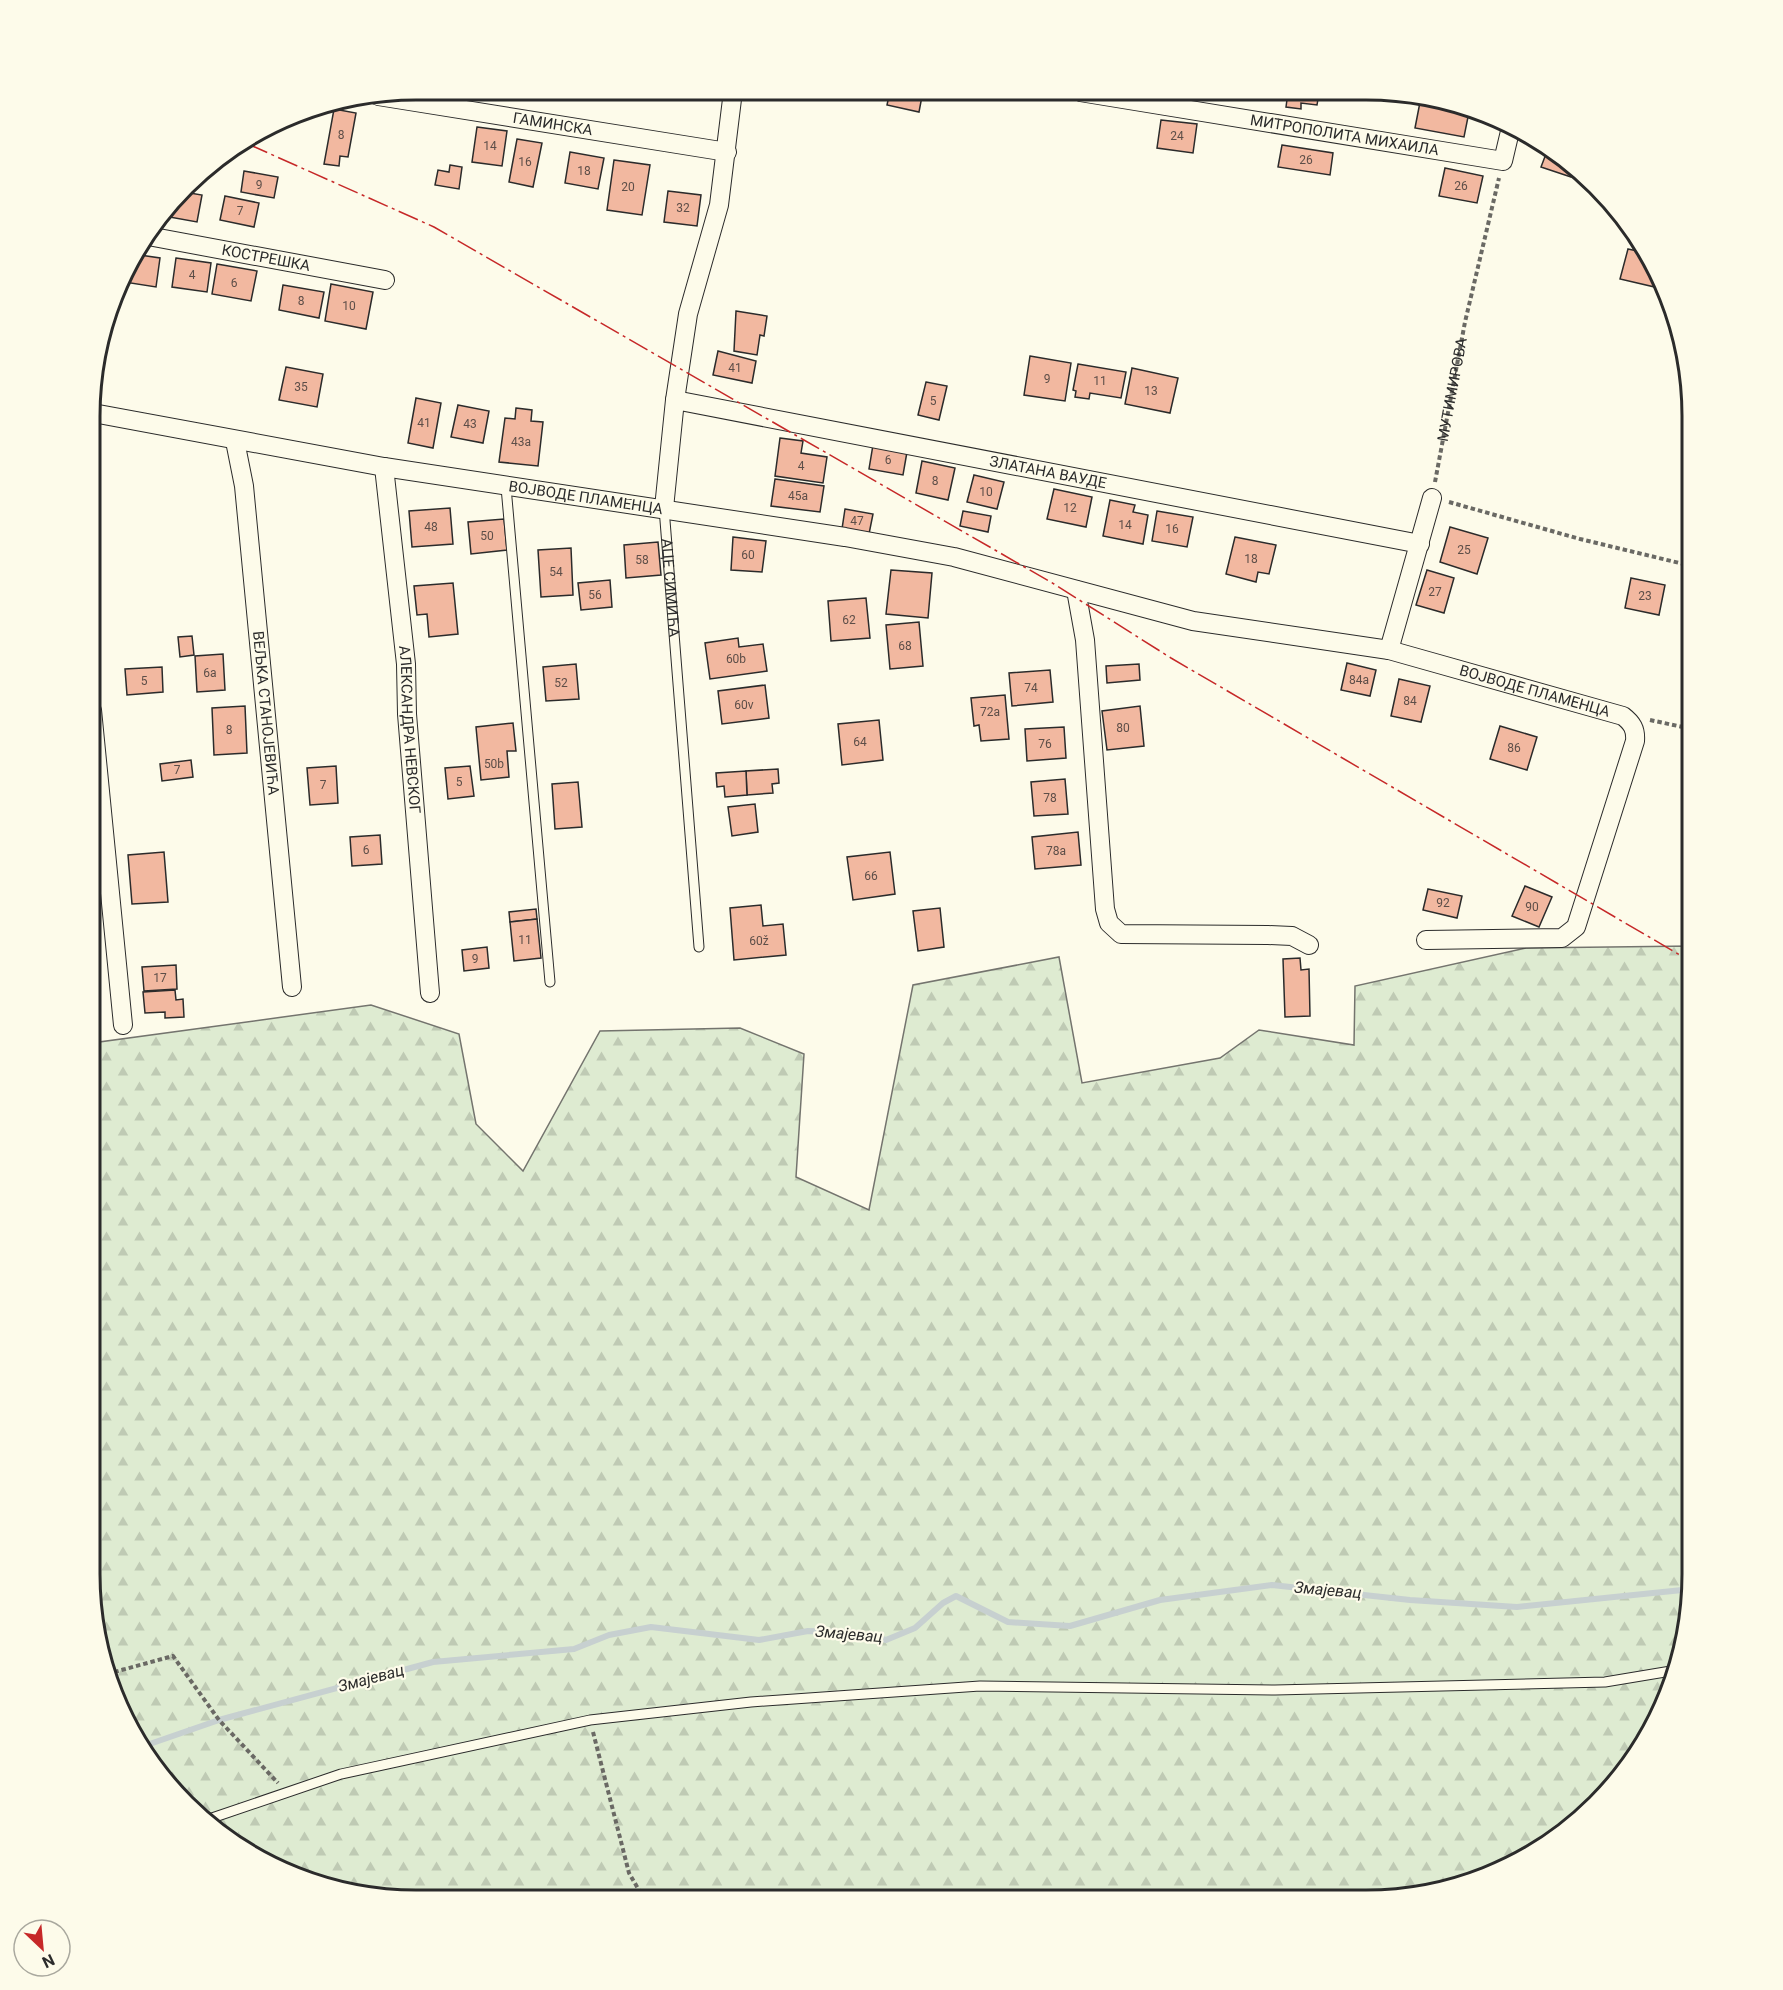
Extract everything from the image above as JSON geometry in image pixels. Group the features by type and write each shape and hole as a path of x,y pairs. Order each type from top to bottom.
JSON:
{"street":[{"name":"ГАМИНСКА","path":"409,101 727,152"},
{"name":"АЦЕ СИМИЋА","path":"664,508 675,400 688,315 719,205 732,101"},
{"name":"МИТРОПОЛИТА МИХАИЛА","path":"1136,101 1503,160"},
{"path":"1503,160 1510,135"},
{"name":"КОСТРЕШКА","path":"156,238 385,280"},
{"name":"ЗЛАТАНА ВАУДЕ","path":"675,400 1420,544"},
{"name":"ВОЈВОДЕ ПЛАМЕНЦА","path":"101,415 384,467 506,487 664,508 954,557 1193,621 1389,650 1623,716 1631,723"},
{"name":"ВЕЉКА СТАНОЈЕВИЋА","path":"235,441 244,486 292,987"},
{"name":"АЛЕКСАНДРА НЕВСКОГ","path":"384,467 406,664 407,714 430,993"},
{"path":"1389,650 1432,498"},
{"path":"1076,590 1085,640 1105,909 1114,930 1121,934 1137,935 1292,936 1310,945"},
{"path":"1426,940 1562,938 1576,927 1635,741 1635,732 1631,723"},
{"path":"101,801 123,1024"}],"lane":[{"path":"506,487 550,982"},
{"name":"АЦЕ СИМИЋА","path":"664,508 699,947"},
{"path":"215,1817 341,1774 590,1720 751,1702 980,1686 1275,1690 1605,1682 1667,1672"}],"path":[{"name":"МУТИМИРОВА","path":"1432,498 1465,322 1503,160"},
{"path":"1432,498 1682,564"},
{"path":"1631,723 1654,720 1682,727"},
{"path":"116,1671 173,1656 219,1720 287,1792"},
{"path":"590,1720 630,1873 639,1890"}],"green space":[{"path":"1682,946 1682,1594 1676,1635 1666,1675 1650,1713 1629,1749 1604,1782 1575,1811 1524,1847 1468,1873 1448,1879 1407,1887 1366,1890 396,1889 355,1883 315,1873 277,1857 241,1836 208,1811 179,1782 143,1731 117,1675 107,1635 101,1594 101,1042 371,1005 459,1034 476,1124 523,1171 600,1031 740,1028 804,1054 796,1177 869,1210 913,985 1059,957 1082,1083 1220,1058 1259,1030 1354,1045 1355,986 1526,948"}],"building":[{"path":"888,101 921,101 919,112 887,105"},
{"path":"1287,101 1318,101 1317,105 1301,103 1301,109 1286,107"},
{"path":"1419,105 1468,117 1464,137 1415,128"},
{"path":"340,110 356,113 348,157 340,156 339,166 324,164 334,111"},
{"path":"1161,120 1197,124 1193,153 1157,148"},
{"path":"477,127 507,131 502,166 472,162"},
{"path":"517,139 542,143 533,187 509,182"},
{"path":"1282,145 1333,153 1330,175 1278,167"},
{"path":"570,152 604,158 598,189 565,183"},
{"path":"1545,156 1571,177 1541,167"},
{"path":"614,160 650,165 642,215 607,210"},
{"path":"450,165 462,167 459,189 435,185 438,170 449,172"},
{"path":"1445,168 1483,176 1477,203 1439,196"},
{"path":"244,171 278,177 274,198 241,192"},
{"path":"668,191 701,195 697,226 664,222"},
{"path":"193,193 202,195 197,222 171,217"},
{"path":"225,196 259,203 254,227 220,220"},
{"path":"1628,249 1635,250 1654,287 1620,279"},
{"path":"145,256 160,258 156,287 130,283"},
{"path":"176,258 211,263 207,292 172,287"},
{"path":"217,264 257,271 251,301 212,294"},
{"path":"331,284 373,292 366,329 325,321"},
{"path":"283,285 324,292 319,318 279,310"},
{"path":"736,311 767,316 764,336 760,335 757,355 734,351"},
{"path":"718,351 756,361 752,383 713,375"},
{"path":"1030,356 1071,363 1065,401 1024,395"},
{"path":"1078,364 1126,372 1121,398 1090,393 1089,399 1075,397 1076,391 1073,390"},
{"path":"286,367 323,374 317,407 279,400"},
{"path":"1132,368 1178,378 1170,413 1125,404"},
{"path":"926,382 947,386 939,420 918,415"},
{"path":"416,398 441,403 433,448 408,443"},
{"path":"458,405 489,411 483,443 451,437"},
{"path":"516,408 532,410 531,421 543,422 538,466 499,462 505,418 515,419"},
{"path":"780,438 803,441 801,453 827,457 823,483 775,476"},
{"path":"873,445 907,452 903,475 869,469"},
{"path":"922,461 955,468 948,500 916,493"},
{"path":"974,475 1004,482 997,509 967,502"},
{"path":"775,479 824,486 820,512 771,506"},
{"path":"1054,489 1092,497 1086,527 1047,519"},
{"path":"1110,500 1135,505 1133,512 1148,515 1143,544 1103,536"},
{"path":"450,508 453,544 412,547 409,511"},
{"path":"845,509 873,514 869,534 842,529"},
{"path":"963,511 991,516 988,532 960,526"},
{"path":"1157,511 1193,517 1187,547 1152,541"},
{"path":"504,519 507,550 471,554 468,522"},
{"path":"1450,527 1488,538 1477,574 1440,562"},
{"path":"733,537 766,541 762,572 731,570"},
{"path":"1235,537 1276,545 1269,574 1258,572 1256,582 1226,574"},
{"path":"658,542 661,575 626,578 624,545"},
{"path":"571,548 573,595 541,597 538,550"},
{"path":"891,570 932,573 928,618 886,614"},
{"path":"1427,570 1454,578 1444,613 1416,605"},
{"path":"1631,578 1665,585 1659,615 1625,608"},
{"path":"610,580 612,607 581,610 578,583"},
{"path":"453,583 458,634 429,637 427,614 417,615 414,586"},
{"path":"866,598 870,638 831,641 828,601"},
{"path":"919,622 923,666 890,669 886,625"},
{"path":"192,636 194,655 180,657 178,637"},
{"path":"738,638 739,647 763,644 767,671 710,679 705,643"},
{"path":"223,654 225,690 197,692 195,656"},
{"path":"1347,663 1376,670 1370,696 1341,690"},
{"path":"576,664 579,699 546,701 543,667"},
{"path":"1139,664 1140,680 1107,683 1106,666"},
{"path":"162,667 163,692 127,695 125,669"},
{"path":"1050,670 1053,702 1012,706 1009,673"},
{"path":"1399,679 1430,686 1421,722 1391,716"},
{"path":"765,685 769,718 722,724 718,691"},
{"path":"1005,695 1009,739 981,741 979,725 974,726 971,698"},
{"path":"245,706 247,753 214,755 212,708"},
{"path":"1140,706 1144,746 1107,750 1102,711"},
{"path":"879,720 883,760 842,765 838,724"},
{"path":"513,723 516,751 507,751 509,777 481,780 476,727"},
{"path":"1500,726 1537,737 1527,770 1490,759"},
{"path":"1064,727 1066,758 1027,761 1025,729"},
{"path":"191,760 193,777 162,781 160,764"},
{"path":"336,766 338,803 310,805 307,768"},
{"path":"470,766 474,796 448,799 445,768"},
{"path":"778,769 779,783 772,784 773,793 747,795 746,771"},
{"path":"746,771 747,795 725,797 724,786 717,787 716,773"},
{"path":"1065,779 1068,814 1034,816 1031,782"},
{"path":"578,782 582,827 555,829 552,784"},
{"path":"755,804 758,832 732,836 728,807"},
{"path":"1078,832 1081,865 1035,869 1032,837"},
{"path":"380,835 382,864 352,866 350,837"},
{"path":"164,852 168,902 132,904 128,855"},
{"path":"890,852 895,894 853,900 847,857"},
{"path":"1525,886 1552,897 1539,927 1512,916"},
{"path":"1428,889 1462,896 1457,918 1423,910"},
{"path":"761,905 763,926 783,924 786,955 734,960 730,908"},
{"path":"940,908 944,947 918,951 913,911"},
{"path":"536,909 537,919 510,922 509,912"},
{"path":"537,919 541,958 514,961 510,922"},
{"path":"487,947 489,968 464,971 462,950"},
{"path":"1300,958 1301,970 1309,969 1310,1016 1285,1017 1283,959"},
{"path":"176,965 177,989 144,991 142,967"},
{"path":"175,990 176,1000 183,999 184,1017 165,1018 165,1012 145,1013 143,992"}],"waterway":[{"name":"Змајевац","path":"151,1744 219,1720 433,1662 574,1649 609,1635 651,1627 759,1640 808,1631 851,1632 886,1640 915,1628 943,1603 956,1596 1008,1622 1070,1626 1160,1600 1272,1585 1410,1600 1517,1607 1682,1590"}],"power":[{"path":"253,146 434,227 1054,584 1171,658 1682,956"}]}
